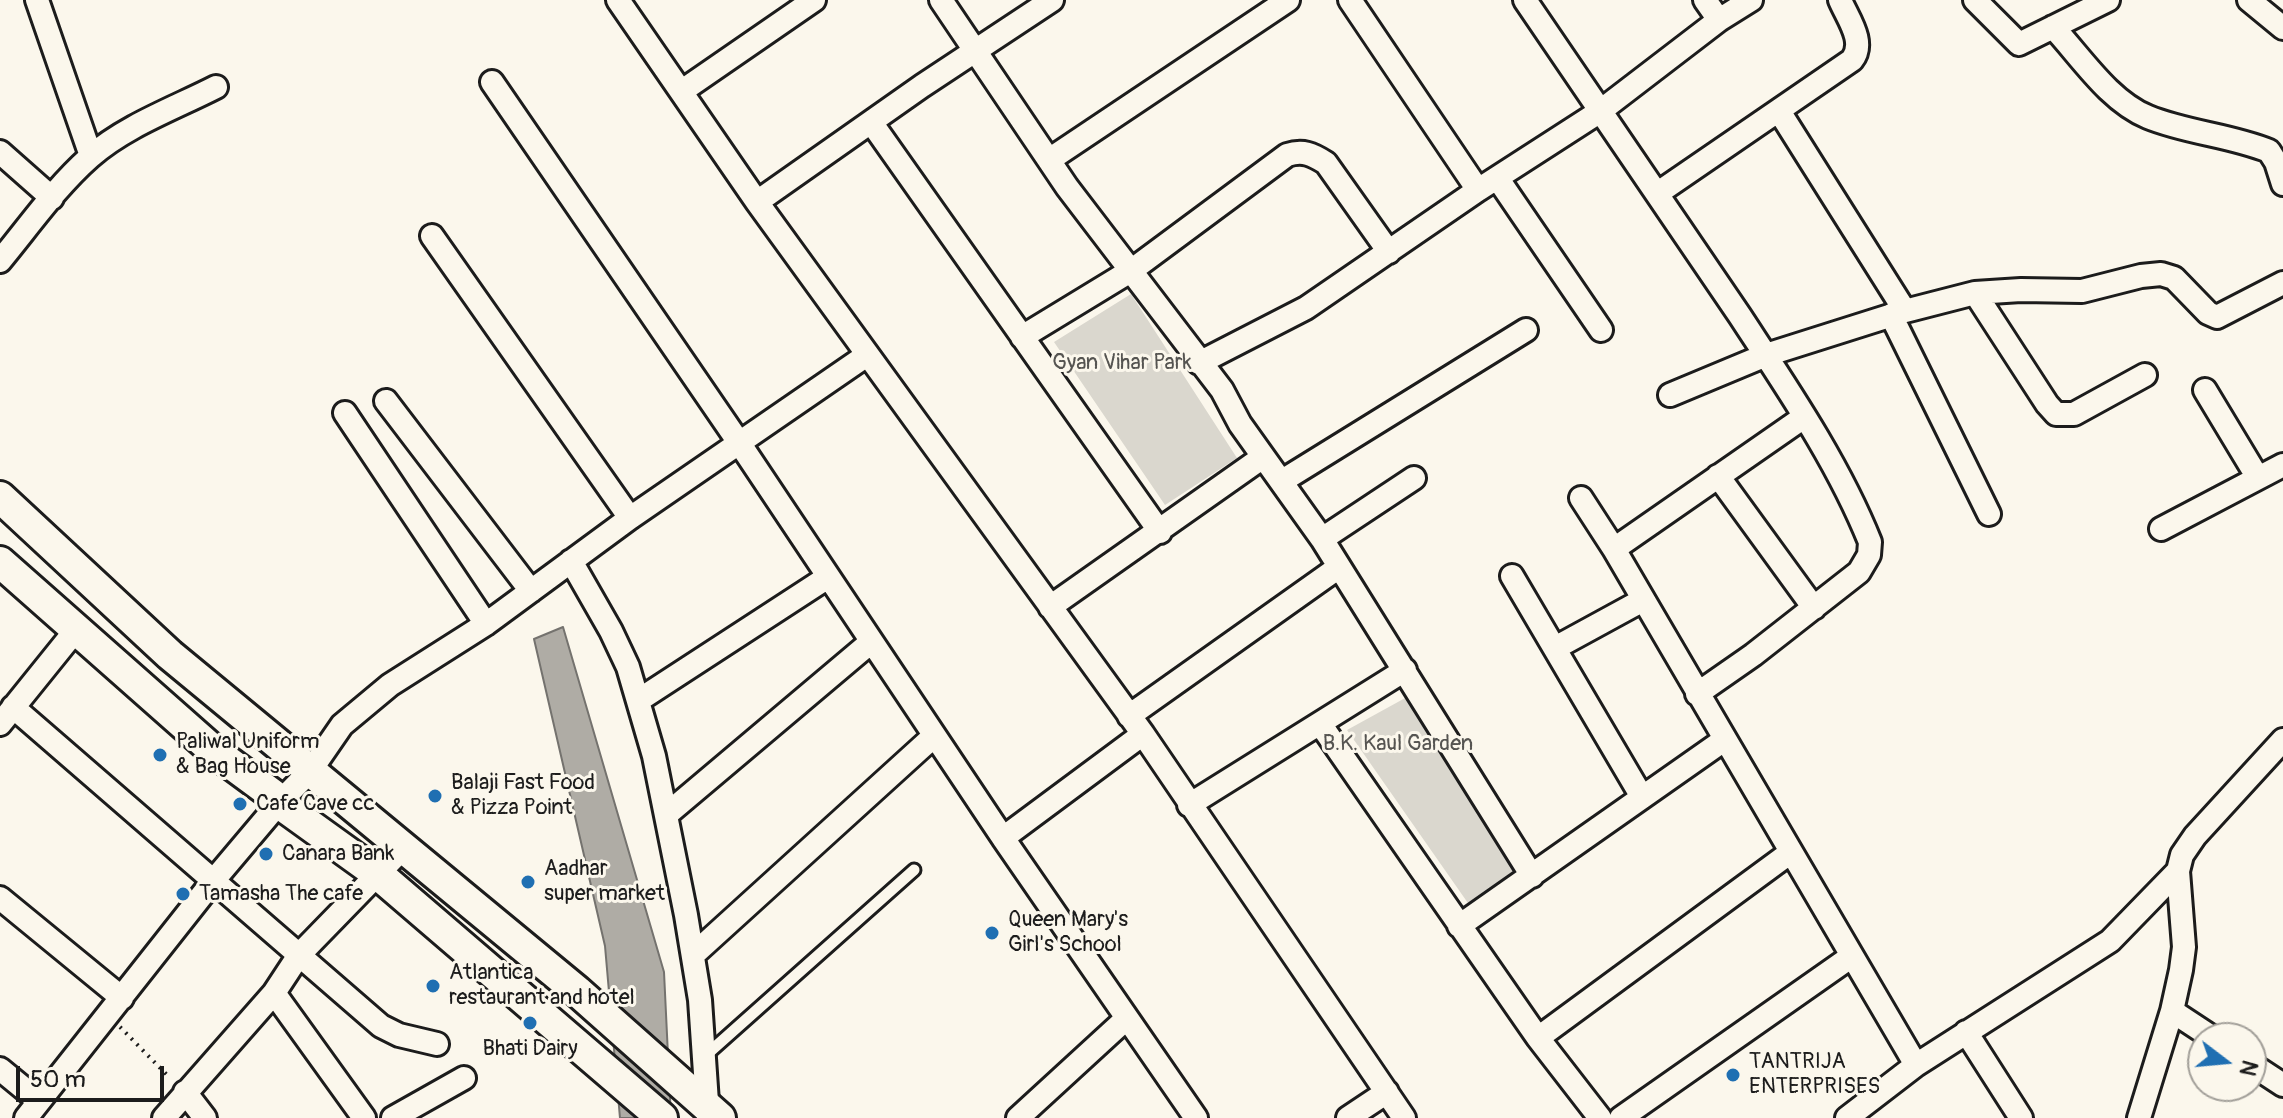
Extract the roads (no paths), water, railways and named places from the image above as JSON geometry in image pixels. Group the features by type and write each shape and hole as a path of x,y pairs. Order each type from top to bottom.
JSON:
{"street":[{"path":"37,0 91,156"},
{"path":"618,0 757,202 1136,725 1404,1118"},
{"path":"682,91 814,0"},
{"path":"941,0 1049,160 1222,390 1240,424 1322,539 1532,876"},
{"path":"757,202 1052,0"},
{"path":"1049,160 1288,0"},
{"path":"1350,0 1478,190"},
{"path":"1525,0 1766,355 1855,508 1870,542 1869,555 1859,572 1697,694"},
{"path":"1705,0 1719,20"},
{"path":"1199,363 1306,308 1478,190 1599,112 1719,20 1751,0"},
{"path":"1658,193 1852,60 1858,53 1859,44 1840,0"},
{"path":"1975,0 2019,44 2108,0"},
{"path":"2249,0 2283,28"},
{"path":"2053,27 2112,93 2134,109 2162,122 2269,151 2283,184"},
{"path":"492,82 1196,1118"},
{"path":"0,261 91,156 117,137 216,87"},
{"path":"1779,111 1898,313 1989,514"},
{"path":"871,122 1160,532"},
{"path":"1022,337 1132,270 1287,155 1300,151 1326,163 1389,252"},
{"path":"0,152 52,198"},
{"path":"1498,179 1601,330"},
{"path":"432,236 630,518"},
{"path":"1670,395 1766,355 1898,313 1975,293 2082,291 2161,274 2174,278 2208,313 2217,317 2283,283"},
{"path":"1975,293 2056,414 2074,414 2145,375"},
{"path":"1282,481 1526,330"},
{"path":"0,1069 32,1109 214,880 311,770 342,725 390,685 491,620 630,518 867,355"},
{"path":"2205,390 2258,478"},
{"path":"386,401 527,593"},
{"path":"345,413 491,620"},
{"path":"1614,549 1804,417"},
{"path":"1050,607 1263,457"},
{"path":"2161,529 2283,465"},
{"path":"1718,476 1814,608"},
{"path":"1322,539 1414,478"},
{"path":"0,497 170,655 404,847 707,1108"},
{"path":"1581,498 1614,549 1916,1065"},
{"path":"571,561 611,631 639,700 666,815 693,955 700,1000 707,1108"},
{"path":"0,562 215,752 379,875 662,1118"},
{"path":"1003,838 1136,725 1339,567"},
{"path":"1512,576 1642,797"},
{"path":"639,700 828,577"},
{"path":"1555,648 1643,600"},
{"path":"75,631 6,715 214,880 381,1026 399,1035 437,1044"},
{"path":"666,815 871,642"},
{"path":"1189,805 1405,670"},
{"path":"1321,725 1538,1038 1600,1118"},
{"path":"693,955 934,736"},
{"path":"1459,926 1724,740"},
{"path":"2139,1118 2172,1011 2184,947 2178,871 2182,855 2195,836 2283,740"},
{"path":"164,1118 274,993 299,955 404,847"},
{"path":"1538,1038 1791,852"},
{"path":"1847,1118 1916,1065 2110,941 2178,871"},
{"path":"0,898 114,1006"},
{"path":"1621,1118 1852,956"},
{"path":"274,993 364,1118"},
{"path":"2172,1011 2189,1022"},
{"path":"1018,1118 1127,1018"},
{"path":"1966,1032 2021,1118"},
{"path":"393,1118 464,1078"},
{"path":"185,1092 205,1118"},
{"path":"1348,1118 1387,1092"}],"lane":[{"path":"705,1057 914,870"}],"place":[{"name":"Paliwal Uniform & Bag House","path":"160,755"},
{"name":"Balaji Fast Food & Pizza Point","path":"435,796"},
{"name":"Cafe Cave cc","path":"240,804"},
{"name":"Canara Bank","path":"266,854"},
{"name":"Aadhar super market","path":"528,882"},
{"name":"Tamasha The cafe","path":"183,894"},
{"name":"Queen Mary's Girl's School","path":"992,933"},
{"name":"Atlantica restaurant and hotel","path":"433,986"},
{"name":"Bhati Dairy","path":"530,1023"},
{"name":"TANTRIJA ENTERPRISES","path":"1733,1075"}],"park label":[{"name":"Gyan Vihar Park","path":"1122,363"},
{"name":"B.K. Kaul Garden","path":"1398,744"}]}
